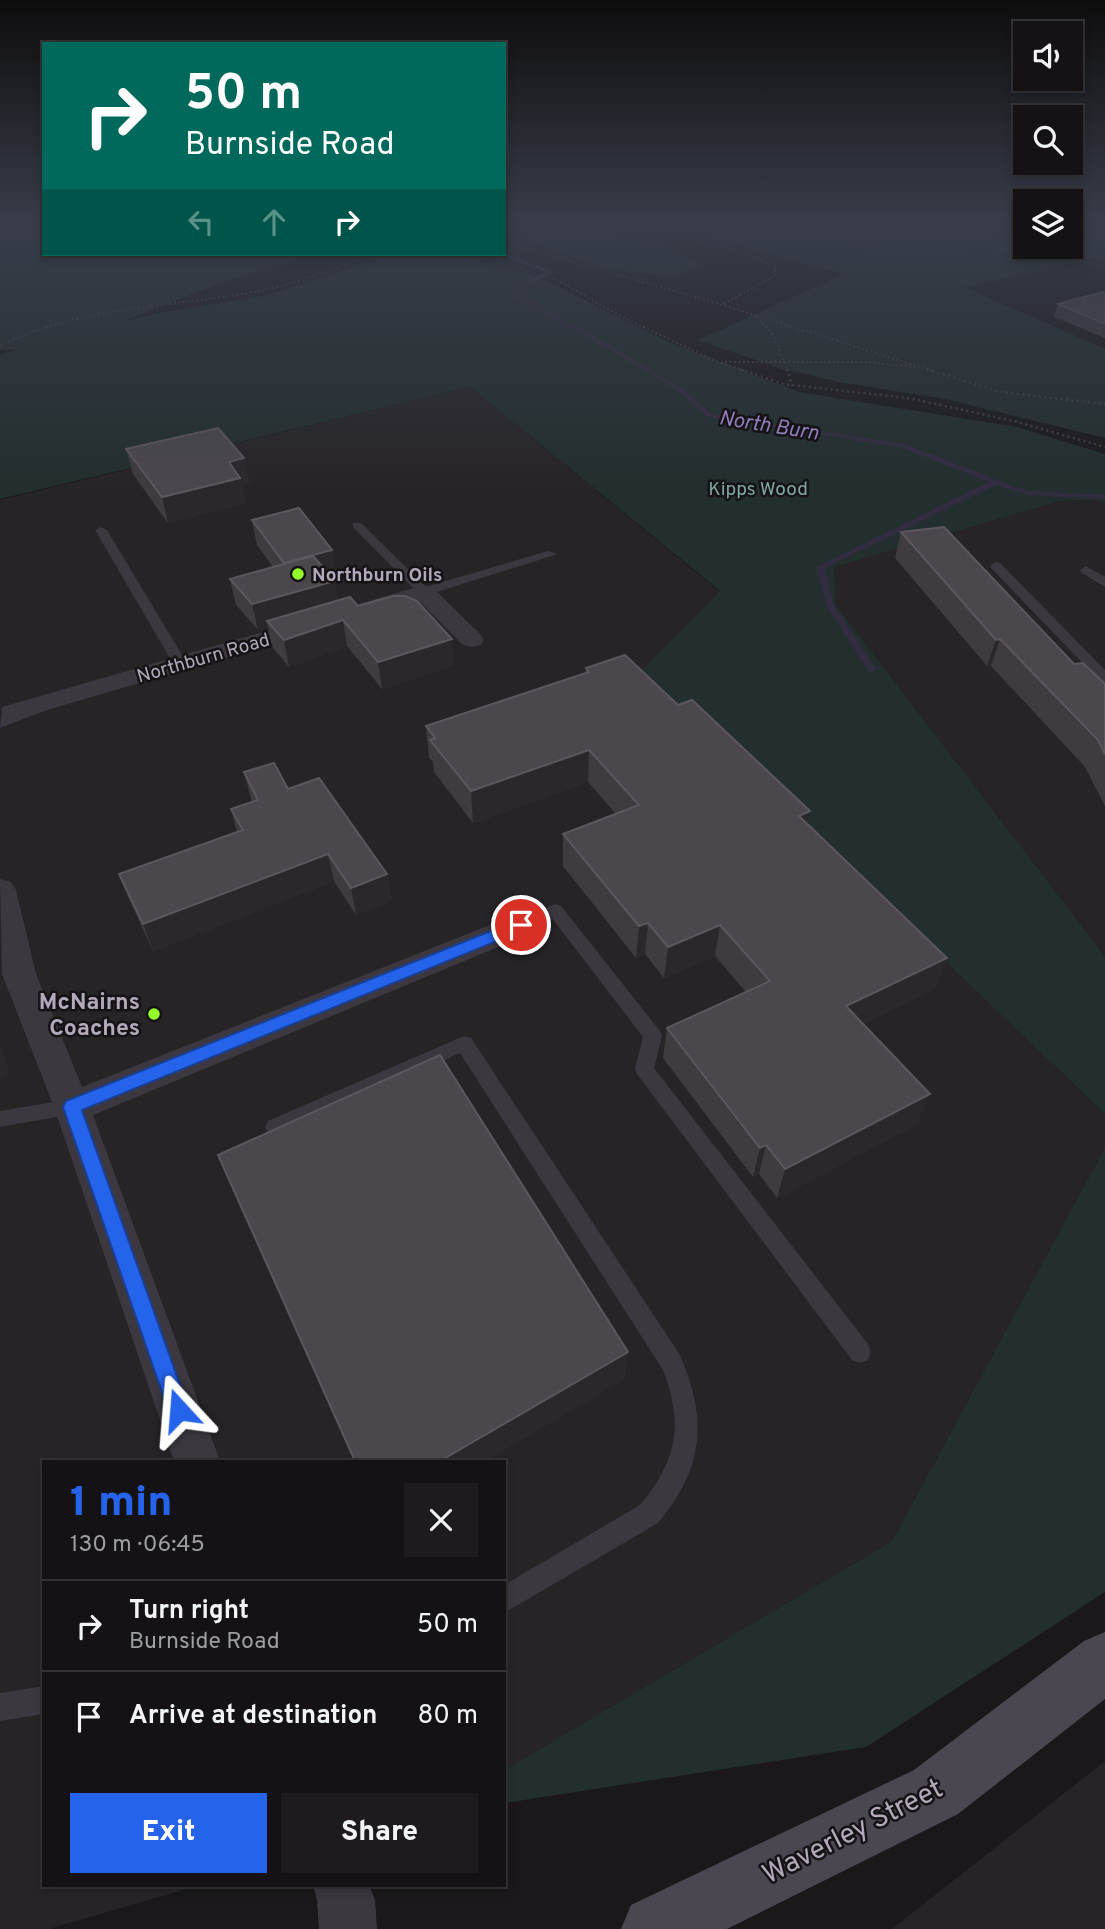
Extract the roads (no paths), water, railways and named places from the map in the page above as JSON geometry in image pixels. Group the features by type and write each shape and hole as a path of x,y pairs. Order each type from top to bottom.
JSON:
{"main road":[{"name":"Waverley Street","path":"655,1929 936,1792 1105,1662"}],"street":[{"name":"Northburn Road","path":"0,720 11,713 38,704 181,665 424,592"},
{"path":"424,592 472,640"},
{"path":"2,904 19,974 72,1107 197,1460"},
{"path":"72,1107 521,925"},
{"path":"342,1887 346,1900 348,1929"}],"lane":[{"path":"357,525 424,592 552,554"},
{"path":"101,530 181,665"},
{"path":"996,566 1105,678"},
{"path":"1086,570 1105,583"},
{"path":"521,925 555,910 653,1036 644,1069 860,1352"},
{"path":"275,1127 464,1043 672,1363 682,1385 688,1409 688,1442 677,1476 665,1498 649,1514 506,1599"},
{"path":"0,1119 72,1107"},
{"path":"0,1707 42,1700"}],"waterway":[{"name":"North Burn","path":"549,314 679,389 710,416 905,446 995,482"},
{"path":"871,669 830,605 820,567 995,482"},
{"name":"North Burn","path":"995,482 1029,493 1105,497"}],"place":[{"name":"Northburn Oils","path":"298,574"},
{"name":"McNairns Coaches","path":"154,1014"}],"park label":[{"name":"Kipps Wood","path":"758,488"}]}
